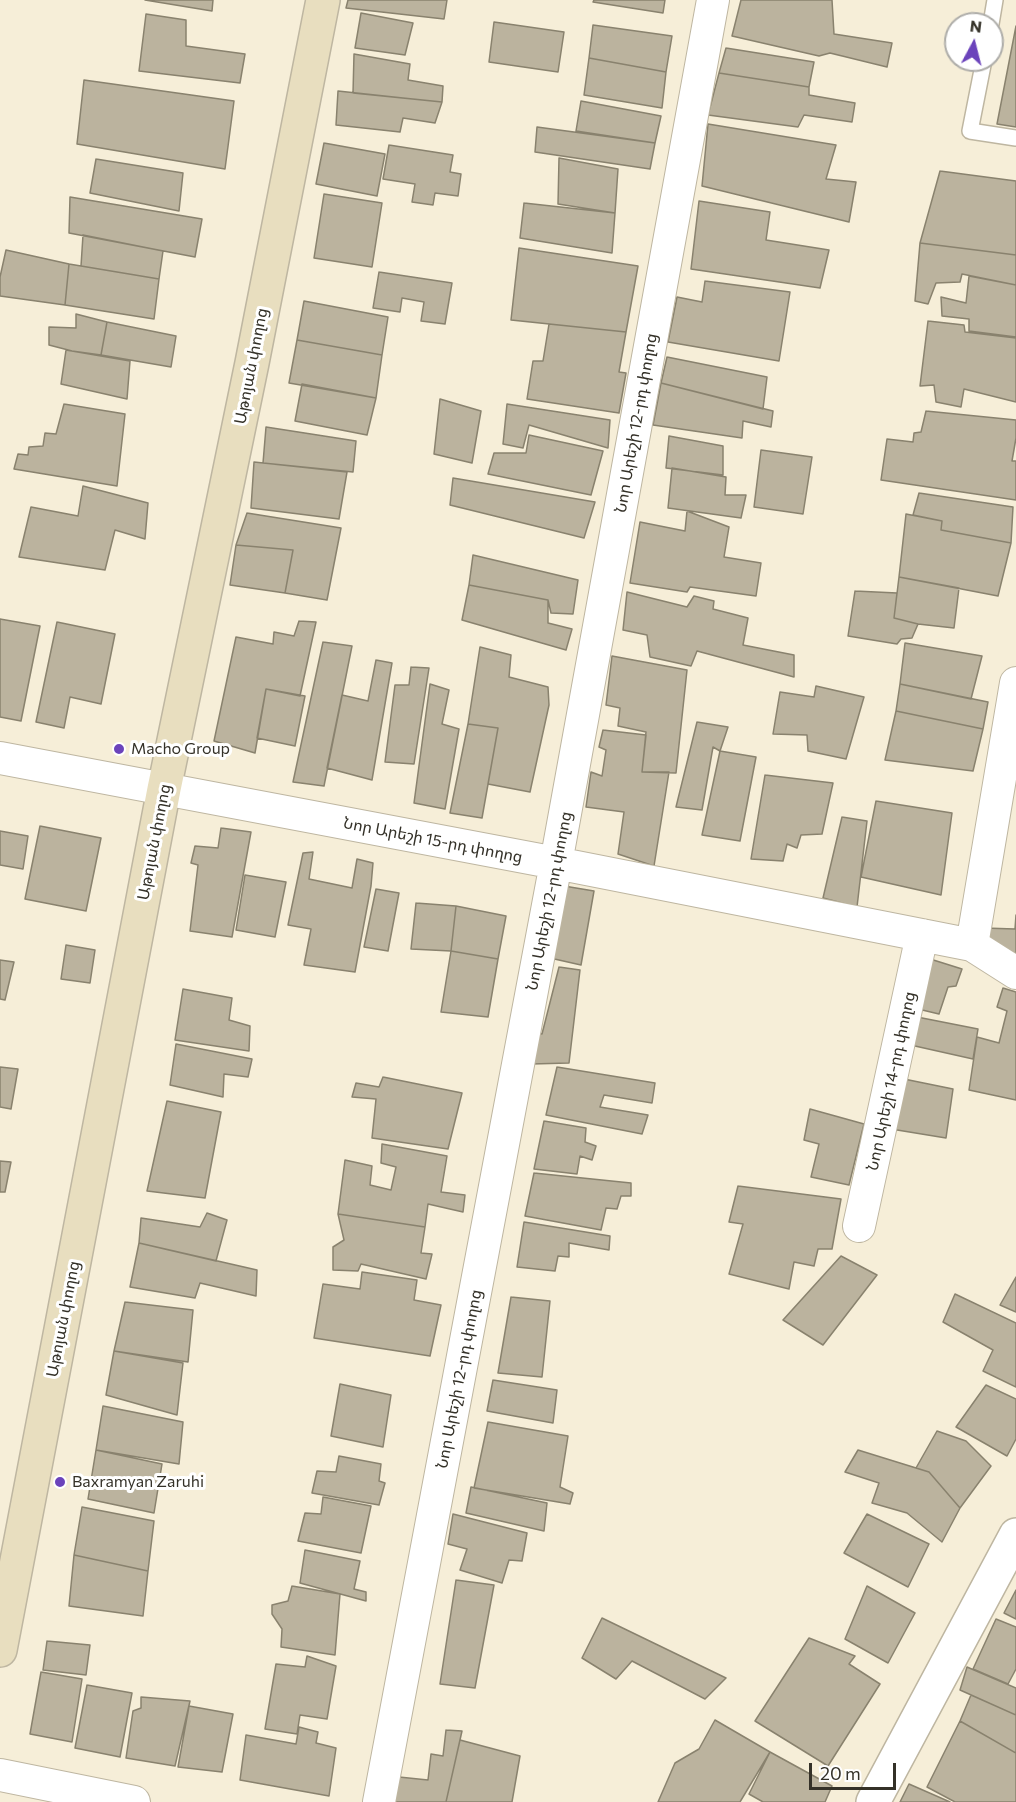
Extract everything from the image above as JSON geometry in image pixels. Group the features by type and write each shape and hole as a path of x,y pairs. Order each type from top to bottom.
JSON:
{"main road":[{"name":"Աթոյան փողոց","path":"0,1650 164,789 252,363 323,0"}],"street":[{"name":"Նոր Արեշի 12-րդ փողոց","path":"379,1802 556,863 713,0"},
{"path":"1016,683 972,945 1016,973"},
{"name":"Նոր Արեշի 15-րդ փողոց","path":"0,758 556,863 972,945"},
{"name":"Նոր Արեշի 14-րդ փողոց","path":"859,1226 922,935"},
{"path":"873,1802 1016,1535"},
{"path":"0,1775 134,1802"}],"lane":[{"path":"982,72 970,130 1016,138"}],"building":[{"path":"145,0 213,0 212,11"},
{"path":"348,0 447,0 444,19 346,8"},
{"path":"594,0 665,0 663,13 593,2"},
{"path":"741,0 832,0 834,34 892,43 887,67 830,53 819,56 732,36"},
{"path":"361,13 413,23 405,55 355,48"},
{"path":"146,14 186,20 186,46 245,54 240,83 139,71"},
{"path":"494,22 564,32 558,72 489,62"},
{"path":"593,25 672,36 666,72 589,58"},
{"path":"1016,26 1016,127 997,124"},
{"path":"726,48 814,62 809,87 719,73"},
{"path":"354,54 410,64 408,80 443,86 442,102 353,93"},
{"path":"589,58 666,72 662,108 584,95"},
{"path":"719,73 809,87 809,95 855,103 852,122 804,115 798,127 708,115"},
{"path":"84,80 234,101 225,169 77,144"},
{"path":"338,91 442,102 435,123 403,118 400,132 336,125"},
{"path":"581,101 661,116 655,143 576,131"},
{"path":"708,124 836,145 826,179 856,182 849,222 702,186"},
{"path":"537,127 655,143 650,169 535,152"},
{"path":"324,143 385,154 377,196 316,184"},
{"path":"389,145 453,155 450,172 461,174 458,196 435,193 433,205 412,202 415,184 383,179"},
{"path":"559,158 618,169 615,213 558,204"},
{"path":"96,159 183,173 179,211 90,193"},
{"path":"940,171 1016,181 1016,255 920,243"},
{"path":"324,194 382,203 372,267 314,258"},
{"path":"70,197 202,219 195,257 69,233"},
{"path":"699,201 770,212 766,240 829,250 820,288 691,269"},
{"path":"524,203 615,213 612,253 520,238"},
{"path":"83,235 163,251 159,279 81,266"},
{"path":"920,243 1016,255 1016,285 962,274 960,282 936,283 928,304 915,301"},
{"path":"519,248 638,266 626,332 511,320"},
{"path":"6,250 69,264 65,305 0,296 0,277"},
{"path":"69,264 159,279 154,319 65,305"},
{"path":"379,272 452,283 445,324 421,321 424,302 402,298 400,312 373,308"},
{"path":"969,276 1016,285 1016,337 969,331 969,319 942,316 941,297 966,303"},
{"path":"705,281 790,292 779,361 668,342 677,297 702,302"},
{"path":"304,301 388,317 382,355 297,340"},
{"path":"76,314 107,322 101,355 49,345 49,327 76,328"},
{"path":"928,321 964,325 965,332 1016,338 1016,402 964,389 961,407 936,402 934,385 920,386"},
{"path":"107,322 176,336 171,367 101,355"},
{"path":"549,324 626,332 619,372 626,373 619,413 527,399 533,361 543,361"},
{"path":"297,340 382,355 376,398 289,383"},
{"path":"66,350 130,361 127,399 61,384"},
{"path":"667,357 767,377 763,409 661,383"},
{"path":"661,383 773,411 771,427 743,421 742,438 653,425"},
{"path":"302,384 376,398 367,435 295,421"},
{"path":"440,399 481,411 472,463 434,454"},
{"path":"64,404 125,414 117,486 14,469 18,454 28,455 29,447 43,446 45,433 56,434"},
{"path":"507,404 610,420 608,448 529,425 523,448 503,444"},
{"path":"926,411 1016,420 1012,461 1016,461 1016,500 881,480 887,439 913,442 914,433 921,432"},
{"path":"266,427 356,441 353,472 263,463"},
{"path":"529,435 603,451 591,495 488,474 494,453 526,453"},
{"path":"669,436 723,446 723,475 666,468"},
{"path":"761,450 812,457 803,514 754,507"},
{"path":"254,462 347,472 339,519 251,508"},
{"path":"672,468 726,477 725,495 746,495 741,518 668,508"},
{"path":"453,478 595,502 584,538 450,505"},
{"path":"83,486 148,503 145,539 115,530 105,570 19,557 31,507 78,516"},
{"path":"919,493 1013,507 1011,543 941,530 942,521 913,515"},
{"path":"687,511 729,527 724,557 761,563 756,596 690,587 687,592 630,583 640,522 685,531"},
{"path":"247,513 341,528 327,600 285,593 293,550 236,545"},
{"path":"906,514 942,521 941,530 1011,543 998,596 899,577"},
{"path":"236,545 293,550 285,593 230,585"},
{"path":"473,555 578,580 573,614 551,613 548,600 469,585"},
{"path":"899,577 959,588 954,628 918,624 894,618"},
{"path":"469,585 548,600 548,623 572,629 566,650 462,620"},
{"path":"855,591 897,593 894,618 918,624 912,638 901,639 897,644 848,636"},
{"path":"627,592 687,607 694,596 714,601 713,609 748,618 743,645 794,655 794,677 697,651 691,666 650,657 647,635 623,630"},
{"path":"0,619 40,626 21,721 0,717"},
{"path":"299,621 316,622 300,696 266,689 255,753 214,741 236,637 273,644 274,632 294,636"},
{"path":"57,622 115,634 101,704 70,697 64,728 36,722"},
{"path":"323,642 352,646 324,786 293,782"},
{"path":"905,643 982,656 971,699 900,684"},
{"path":"480,647 511,655 509,677 548,687 549,705 530,792 488,784 498,728 468,724"},
{"path":"612,656 687,670 676,773 642,772 646,732 618,726 620,708 606,705"},
{"path":"376,660 392,663 372,780 327,768 342,695 368,701"},
{"path":"411,667 429,668 414,764 385,762 395,685 409,685"},
{"path":"430,684 449,690 442,724 459,729 445,809 414,803"},
{"path":"900,684 988,702 983,729 896,711"},
{"path":"816,686 864,697 846,759 808,751 807,735 773,734 780,692 814,697"},
{"path":"266,689 305,696 295,746 257,738"},
{"path":"896,711 983,729 973,771 885,760"},
{"path":"697,722 728,727 720,751 713,747 702,810 676,807"},
{"path":"468,724 498,728 482,818 450,813"},
{"path":"603,730 646,735 642,772 669,772 654,866 618,854 624,812 586,807 591,772 602,776 606,750 599,747"},
{"path":"720,751 756,757 740,841 702,835"},
{"path":"765,775 833,783 822,834 801,835 797,848 787,844 783,861 751,859"},
{"path":"876,801 952,813 941,895 861,877"},
{"path":"842,817 867,821 857,907 823,898"},
{"path":"40,826 101,838 86,911 25,899"},
{"path":"221,828 251,832 232,937 190,931 198,865 191,863 195,846 218,848"},
{"path":"0,831 28,836 23,869 0,865"},
{"path":"313,852 309,879 352,888 357,859 373,863 355,972 304,965 311,929 288,925 303,853"},
{"path":"245,875 286,882 275,937 236,930"},
{"path":"564,886 594,891 581,965 550,958"},
{"path":"376,889 399,893 388,951 364,947"},
{"path":"416,903 456,906 451,951 411,949"},
{"path":"456,906 506,916 498,959 451,951"},
{"path":"1016,915 1016,953 984,947 984,928 1015,929"},
{"path":"66,945 95,950 90,983 61,979"},
{"path":"451,951 498,959 488,1017 441,1012"},
{"path":"927,958 962,969 956,986 948,987 939,1014 918,1009"},
{"path":"0,960 14,962 5,1000 0,999"},
{"path":"559,967 580,970 569,1063 531,1064 537,1032 542,1034"},
{"path":"1003,988 1016,992 1016,1100 969,1090 977,1037 999,1043 1007,1011 997,1007"},
{"path":"183,989 232,998 229,1020 250,1026 249,1051 175,1040"},
{"path":"912,1016 978,1029 973,1059 906,1044"},
{"path":"176,1044 252,1059 248,1077 224,1074 223,1097 170,1085"},
{"path":"0,1067 18,1069 11,1109 0,1107"},
{"path":"557,1067 655,1083 652,1103 604,1095 600,1107 648,1115 642,1134 546,1115"},
{"path":"383,1077 462,1093 448,1149 372,1138 376,1099 352,1097 356,1083 379,1087"},
{"path":"904,1079 953,1089 946,1138 891,1129"},
{"path":"167,1101 221,1112 205,1198 147,1191"},
{"path":"810,1109 864,1124 849,1185 811,1177 819,1144 804,1140"},
{"path":"544,1121 586,1128 585,1142 596,1146 592,1160 580,1156 577,1174 534,1169"},
{"path":"382,1144 447,1156 441,1192 465,1195 463,1212 428,1204 425,1227 338,1214 345,1160 372,1166 370,1185 391,1190 396,1167 381,1163"},
{"path":"0,1161 11,1162 5,1192 0,1192"},
{"path":"534,1173 631,1183 631,1196 621,1196 617,1209 606,1208 601,1230 525,1216"},
{"path":"738,1186 841,1199 832,1249 818,1249 814,1266 794,1262 789,1289 729,1274 743,1224 729,1222"},
{"path":"207,1213 227,1220 216,1261 139,1243 141,1218 200,1227"},
{"path":"338,1214 425,1227 421,1253 432,1254 426,1279 361,1264 358,1271 333,1270 333,1247 344,1240"},
{"path":"524,1222 610,1236 609,1250 569,1243 569,1257 558,1256 555,1271 517,1267"},
{"path":"139,1243 257,1270 256,1296 200,1283 195,1298 130,1287"},
{"path":"841,1256 877,1275 823,1345 783,1320"},
{"path":"362,1272 417,1280 414,1300 441,1305 430,1356 314,1338 323,1284 360,1289"},
{"path":"1016,1277 1016,1312 1000,1305"},
{"path":"955,1294 1016,1323 1016,1387 983,1371 993,1350 943,1322"},
{"path":"511,1297 550,1301 542,1377 498,1373"},
{"path":"125,1302 193,1310 188,1362 114,1351"},
{"path":"114,1351 183,1363 177,1415 106,1395"},
{"path":"493,1380 557,1390 553,1423 487,1411"},
{"path":"340,1384 391,1395 383,1447 331,1436"},
{"path":"986,1385 1016,1399 1016,1439 1007,1456 956,1427"},
{"path":"103,1406 183,1422 179,1464 96,1450"},
{"path":"488,1422 568,1436 560,1487 573,1493 570,1504 474,1488"},
{"path":"937,1431 966,1441 991,1466 960,1508 929,1472 916,1468"},
{"path":"96,1450 162,1464 154,1513 88,1499"},
{"path":"858,1450 929,1472 960,1508 942,1542 907,1513 872,1503 879,1483 845,1472"},
{"path":"339,1456 381,1464 379,1481 385,1483 379,1505 312,1493 317,1471 336,1472"},
{"path":"471,1487 547,1503 544,1531 466,1513"},
{"path":"323,1497 371,1506 361,1553 298,1541 305,1513 321,1514"},
{"path":"82,1507 154,1521 148,1571 74,1555"},
{"path":"453,1514 527,1533 522,1561 509,1560 502,1583 460,1570 467,1549 448,1544"},
{"path":"867,1514 929,1544 908,1587 844,1553"},
{"path":"305,1550 360,1561 354,1589 366,1592 366,1601 300,1583"},
{"path":"74,1555 148,1571 143,1616 69,1606"},
{"path":"456,1580 494,1585 475,1688 440,1684"},
{"path":"292,1586 340,1594 335,1655 281,1647 282,1629 272,1614 272,1605 288,1601"},
{"path":"867,1586 915,1613 888,1663 845,1639"},
{"path":"1016,1590 1016,1619 1004,1613"},
{"path":"602,1618 726,1678 705,1699 632,1661 616,1679 582,1658"},
{"path":"996,1619 1016,1627 1016,1669 1008,1684 973,1669"},
{"path":"809,1638 855,1656 849,1664 880,1684 828,1766 755,1721"},
{"path":"47,1641 90,1645 86,1675 43,1670"},
{"path":"307,1656 336,1666 327,1719 300,1715 297,1734 265,1729 276,1664 305,1667"},
{"path":"967,1667 1016,1688 1016,1715 960,1690"},
{"path":"41,1672 82,1679 72,1742 30,1734"},
{"path":"87,1685 132,1693 120,1757 75,1748"},
{"path":"971,1695 1016,1715 1016,1753 960,1721"},
{"path":"141,1697 190,1701 175,1766 126,1758 133,1711 141,1708"},
{"path":"189,1706 233,1714 222,1772 178,1767"},
{"path":"715,1720 770,1752 740,1802 658,1802 675,1763 699,1749"},
{"path":"960,1721 1016,1753 1016,1802 955,1802 927,1787"},
{"path":"299,1727 318,1732 316,1743 336,1748 329,1796 240,1780 246,1735 296,1744"},
{"path":"446,1730 462,1731 446,1802 391,1802 399,1777 428,1780 431,1754 443,1756"},
{"path":"460,1740 520,1756 512,1802 446,1802"},
{"path":"770,1752 832,1786 825,1802 763,1802 749,1794"},
{"path":"909,1784 950,1802 900,1802"}],"place":[{"name":"Macho Group","path":"119,749"},
{"name":"Baxramyan Zaruhi","path":"60,1482"}]}
